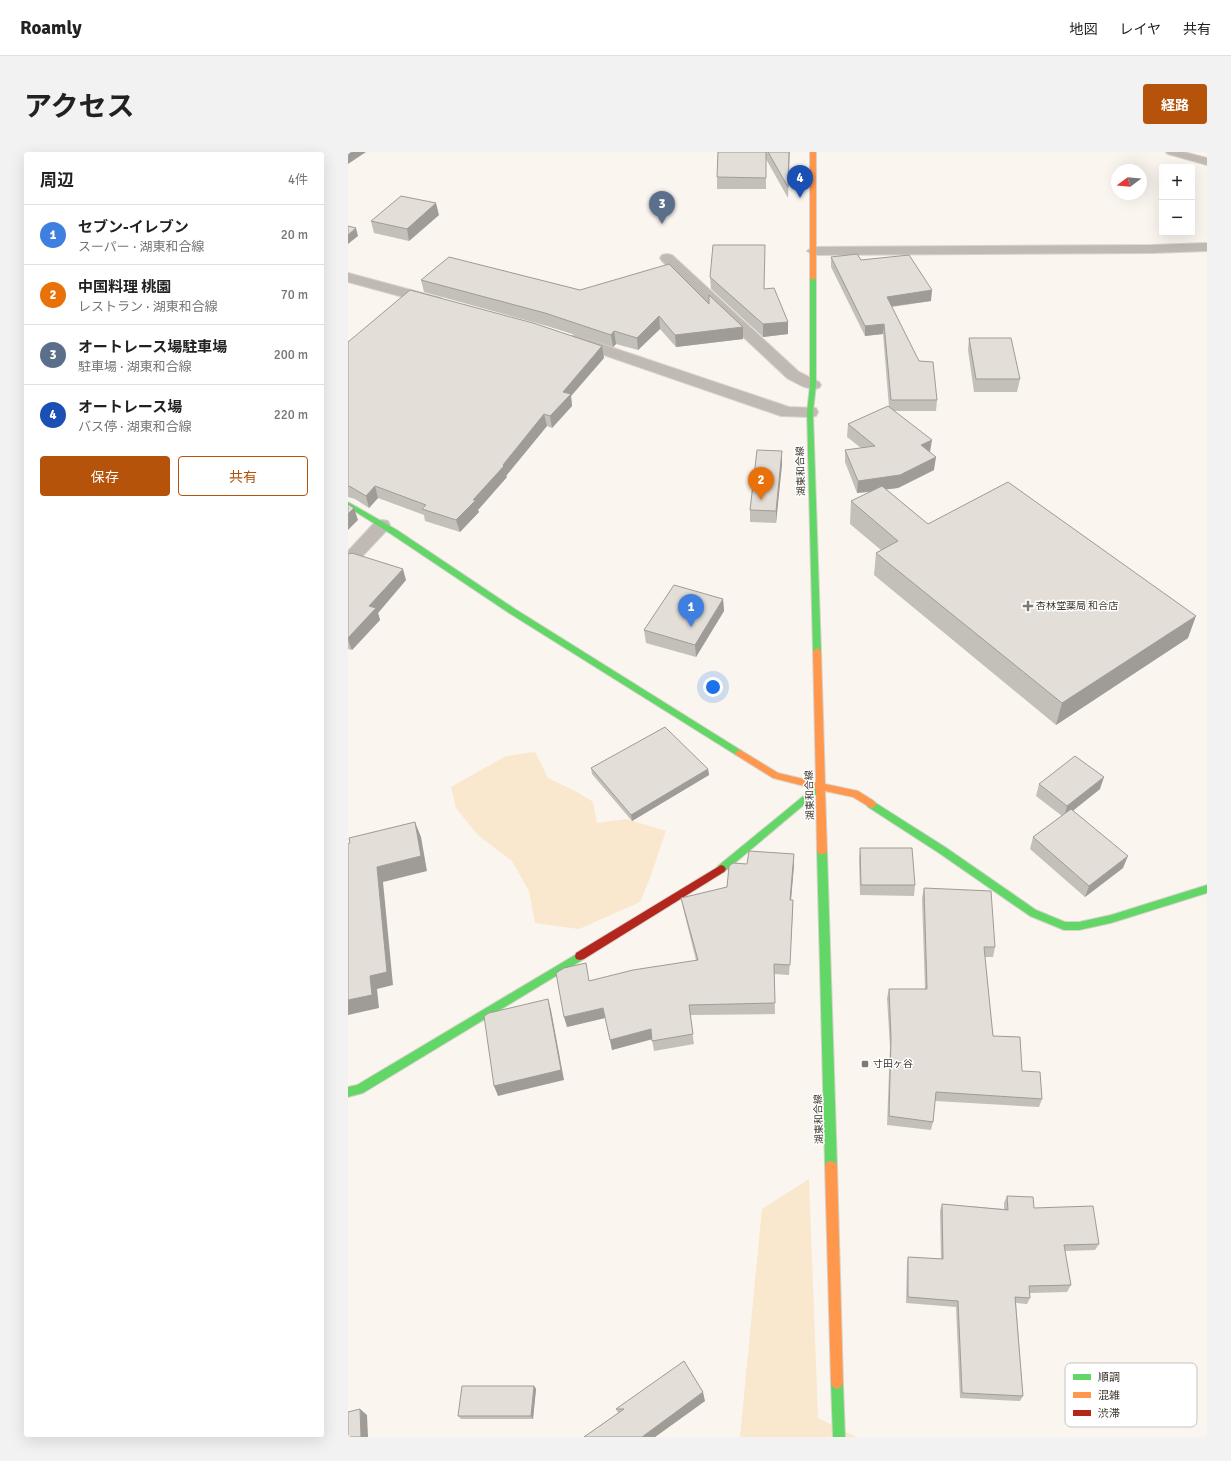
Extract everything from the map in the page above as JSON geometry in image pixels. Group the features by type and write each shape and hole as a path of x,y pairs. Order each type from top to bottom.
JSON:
{"main road":[{"name":"湖東和合線","path":"812,152 812,385 810,412 839,1437"},
{"path":"348,504 512,612 776,776 855,794 942,850 1033,913 1064,926 1079,926 1111,919 1207,889"},
{"path":"348,1092 359,1089 714,875 821,786"}],"street":[{"path":"667,258 794,375 812,385"},
{"path":"348,277 447,304"},
{"path":"564,336 787,412 810,412"}],"lane":[{"path":"1172,152 1207,162"},
{"path":"812,251 1152,249 1207,247"},
{"path":"348,561 382,525"}],"shaded area":[{"path":"535,752 548,778 579,793 593,802 597,823 626,819 666,831 640,902 579,929 535,923 529,891 512,861 478,835 456,808 451,787 506,756"},
{"path":"809,1179 818,1418 856,1437 740,1437 762,1209"}],"building":[{"path":"718,152 766,152 766,178 717,177"},
{"path":"768,152 789,152 788,187"},
{"path":"401,196 436,203 407,229 371,221"},
{"path":"348,226 356,228 348,235"},
{"path":"713,245 765,245 764,289 774,288 788,322 763,324 710,277"},
{"path":"857,254 861,260 909,255 932,290 887,297 919,361 933,362 937,400 891,400 884,324 865,326 831,257"},
{"path":"449,257 580,290 669,264 709,304 709,295 743,327 675,335 659,316 637,338 614,331 611,335 545,313 421,280"},
{"path":"410,290 533,323 602,346 563,392 571,394 550,416 544,414 503,465 504,466 473,500 476,500 456,520 422,509 426,505 375,486 366,496 348,486 348,342"},
{"path":"969,338 1011,338 1020,379 976,379"},
{"path":"888,406 932,440 921,445 936,457 900,475 858,481 845,450 875,446 848,424"},
{"path":"757,450 782,451 776,511 750,510"},
{"name":"杏林堂薬局 和合店","path":"1008,482 1196,616 1062,703 876,553 898,541 851,501 882,486 928,524"},
{"path":"348,504 354,508 348,514"},
{"path":"352,553 403,569 369,606 376,608 348,638 348,554"},
{"path":"674,585 723,599 695,645 644,630"},
{"path":"665,727 708,769 631,815 591,768"},
{"path":"1075,756 1104,777 1067,806 1039,784"},
{"path":"1071,809 1128,856 1089,886 1033,837"},
{"path":"415,822 421,856 377,867 387,972 370,976 372,995 348,1000 349,838"},
{"path":"860,848 912,848 915,885 861,885"},
{"path":"749,851 794,854 790,900 793,900 790,965 774,964 775,1003 689,1005 693,1034 652,1041 651,1029 610,1040 603,1008 564,1017 556,973 564,968 586,963 589,981 633,970 698,960 681,898 727,887 729,866 733,863 747,864"},
{"path":"924,888 991,891 995,947 984,947 993,1036 1020,1037 1022,1071 1040,1072 1042,1099 936,1092 933,1122 889,1116 891,1038 889,989 927,989"},
{"path":"548,999 561,1070 494,1086 484,1016 489,1013"},
{"path":"1007,1196 1033,1197 1034,1208 1093,1206 1099,1244 1064,1245 1071,1285 1029,1286 1030,1298 1015,1297 1023,1396 962,1393 958,1301 908,1297 908,1257 943,1259 942,1204 1008,1210"},
{"path":"684,1361 703,1392 642,1437 584,1437 624,1409 616,1409"},
{"path":"462,1386 534,1386 531,1416 458,1416"},
{"path":"360,1409 361,1437 348,1437 348,1412"}],"traffic: fast":[{"path":"813,278 813,385 810,412 817,651"},
{"path":"348,504 394,532 512,611 739,753"},
{"path":"721,869 821,786"},
{"path":"871,804 942,850 1033,913 1064,926 1079,926 1111,919 1207,889"},
{"path":"822,851 831,1166"},
{"path":"348,1092 359,1089 580,956"},
{"path":"837,1383 839,1437"}],"traffic: slow":[{"path":"813,152 813,278"},
{"path":"817,651 822,851"},
{"path":"739,753 776,776 855,794 871,804"},
{"path":"831,1166 837,1383"}],"traffic: jam":[{"path":"580,956 721,869"}],"place":[{"name":"オートレース場","path":"800,198"},
{"name":"オートレース場駐車場","path":"662,224"},
{"name":"中国料理 桃園","path":"761,500"},
{"name":"杏林堂薬局 和合店","path":"1028,606"},
{"name":"セブン-イレブン","path":"691,627"},
{"name":"寸田ヶ谷","path":"865,1064"}]}
